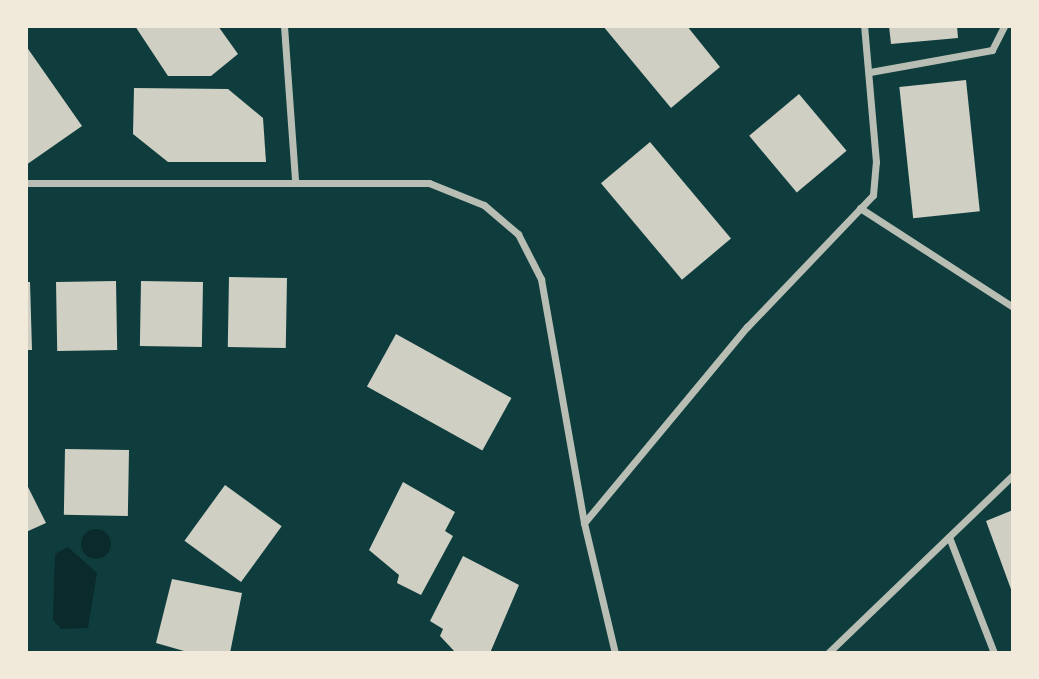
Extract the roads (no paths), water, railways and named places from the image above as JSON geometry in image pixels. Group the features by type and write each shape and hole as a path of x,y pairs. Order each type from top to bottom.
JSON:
{"street":[{"path":"284,26 295,180"},
{"path":"584,523 747,327 873,195 876,162 864,26"},
{"path":"870,72 992,50 1004,26"},
{"path":"26,183 295,180 429,183 484,205 518,234 541,279 584,523 615,653"},
{"path":"860,208 1013,307"},
{"path":"828,653 1013,475"},
{"path":"949,537 994,653"}],"water":[{"path":"96,529 107,533 111,544 107,555 96,559 85,555 81,544 85,533"},
{"path":"68,547 97,573 88,628 61,629 53,620 55,554"}]}
